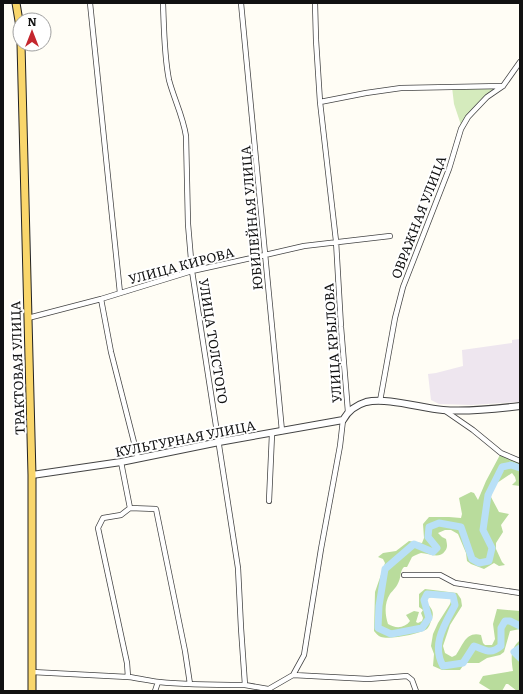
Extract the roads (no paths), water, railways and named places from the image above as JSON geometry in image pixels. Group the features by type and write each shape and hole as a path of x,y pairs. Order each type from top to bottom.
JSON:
{"main road":[{"name":"ТРАКТОВАЯ УЛИЦА","path":"21,52 32,475 32,691"}],"street":[{"path":"90,3 120,293"},
{"name":"УЛИЦА ТОЛСТОГО","path":"163,3 168,73 186,136 188,224 192,271 238,568 240,628 245,685"},
{"name":"ЮБИЛЕЙНАЯ УЛИЦА","path":"241,3 282,431"},
{"name":"УЛИЦА КРЫЛОВА","path":"293,675 304,655 321,549 340,446 343,420 348,412 340,327 336,241 320,102 315,3"},
{"name":"ОВРАЖНАЯ УЛИЦА","path":"380,401 395,318 403,287 449,169 461,129 468,117 487,97 503,86 520,62"},
{"path":"320,102 401,88 503,86"},
{"name":"УЛИЦА КИРОВА","path":"28,318 101,299 192,271 304,246 336,241 390,236"},
{"path":"101,299 111,352 138,458"},
{"path":"348,412 358,405 367,402 380,401 444,410 496,409 520,406"},
{"path":"444,410 473,430 501,453 520,461"},
{"name":"КУЛЬТУРНАЯ УЛИЦА","path":"32,475 121,462 219,442 272,434 343,420"},
{"path":"269,501 272,434"},
{"path":"121,462 130,508"},
{"path":"128,677 127,663 98,528 103,518 121,515 130,508 156,509 185,651 190,684"},
{"path":"404,575 440,575 455,583 520,594"},
{"path":"32,672 142,678 158,682 190,684 245,685 266,690 293,675 368,679 407,676 412,680 416,691"},
{"path":"155,691 158,682"}],"waterway":[{"path":"520,468 511,465 502,467 488,495 483,530 492,548 489,561 479,563 472,559 461,527 439,523 429,527 428,537 437,548 433,552 414,544 385,569 379,606 378,628 391,634 422,628 429,618 424,600 427,594 453,596 455,605 444,627 439,642 438,650 443,666 463,663 474,646 491,651 497,649 501,646 501,628 505,621 510,621 520,626"},
{"path":"520,648 514,652 520,658"}]}
